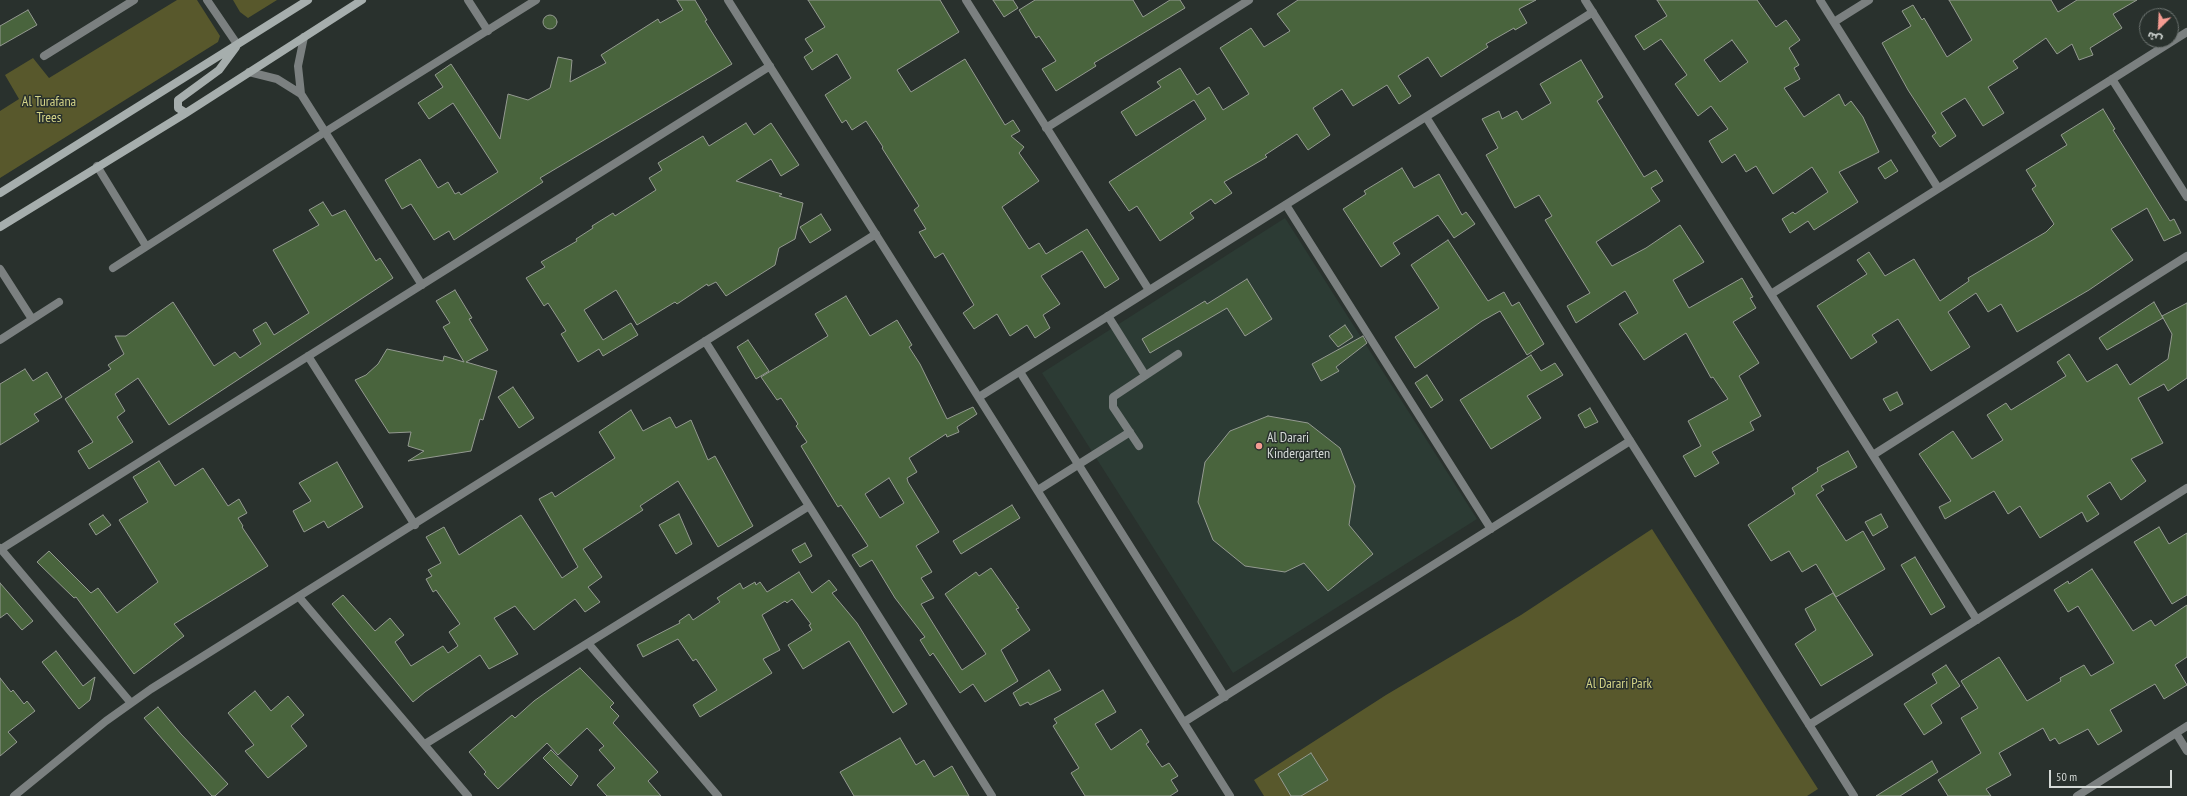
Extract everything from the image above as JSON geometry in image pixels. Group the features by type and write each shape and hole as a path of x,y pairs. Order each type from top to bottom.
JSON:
{"main road":[{"path":"0,193 308,0"},
{"path":"0,227 97,166 186,113 362,0"},
{"path":"186,113 178,108 178,100 219,70 238,44"}],"street":[{"path":"44,56 134,0"},
{"path":"207,0 238,44"},
{"path":"468,0 488,31"},
{"path":"113,268 324,132 536,0"},
{"path":"728,0 1230,796"},
{"path":"966,0 1150,290"},
{"path":"1046,128 1249,0"},
{"path":"1585,0 1977,620"},
{"path":"1820,0 1938,188"},
{"path":"1834,22 1869,0"},
{"path":"979,397 1593,12"},
{"path":"1771,294 2187,32"},
{"path":"304,37 298,66 301,94 422,285"},
{"path":"131,703 0,548 770,66"},
{"path":"249,72 277,79 301,94"},
{"path":"2112,79 2187,197"},
{"path":"1426,117 1854,796"},
{"path":"97,166 146,246"},
{"path":"1286,205 1491,529"},
{"path":"14,796 131,703 876,234"},
{"path":"1873,455 2187,256"},
{"path":"0,269 32,319"},
{"path":"0,340 59,302"},
{"path":"1108,316 1145,375"},
{"path":"705,341 992,796"},
{"path":"1139,446 1112,402 1117,393 1178,354"},
{"path":"308,356 415,525"},
{"path":"1020,372 1225,697"},
{"path":"1038,490 1130,432"},
{"path":"1184,722 1630,441"},
{"path":"1809,725 2187,488"},
{"path":"425,744 809,506"},
{"path":"299,597 468,796"},
{"path":"588,643 718,796"},
{"path":"2077,796 2187,726"},
{"path":"2176,733 2187,750"}],"shaded area":[{"name":"Al Darari Kindergarten","path":"1285,218 1477,519 1233,673 1042,373"}],"green space":[{"name":"Al Turafana Trees","path":"177,0 197,0 220,36 218,42 0,178 0,111 19,99 5,75 33,58 49,78"},
{"path":"233,0 277,0 248,18 240,12"},
{"name":"Al Darari Park","path":"1652,529 1818,789 1807,796 1264,796 1254,780 1386,695 1521,615"}],"building":[{"path":"677,0 695,0 707,20 705,21 732,64 540,178 543,182 454,240 449,231 434,240 411,204 402,209 385,180 420,159 438,188 448,182 455,194 459,192 461,195 498,172 453,103 429,119 418,103 443,87 435,75 451,64 500,139 508,94 528,100 550,88 558,57 572,60 570,82 606,63 601,55 658,19 660,23 683,10"},
{"path":"808,0 940,0 959,32 897,70 911,92 965,59 1005,125 1013,120 1020,131 1011,136 1024,147 1019,153 1039,181 1002,207 1029,249 1039,243 1046,254 1087,229 1119,279 1105,288 1082,251 1041,276 1060,304 1043,315 1050,328 1035,338 1027,325 1010,336 997,314 974,329 963,313 974,305 943,253 935,258 919,232 926,229 914,210 919,206 882,148 883,147 866,121 852,130 846,120 842,123 825,95 851,78 837,54 812,70 804,57 813,51 805,39 825,27"},
{"path":"993,0 1013,0 1018,8 1004,17"},
{"path":"1035,0 1133,0 1143,17 1170,0 1180,0 1185,8 1094,63 1096,66 1056,91 1042,69 1056,61 1039,36 1036,38 1019,10"},
{"path":"1298,0 1536,0 1519,9 1527,23 1515,30 1514,28 1486,44 1488,47 1441,77 1428,57 1398,76 1411,96 1399,104 1387,85 1353,106 1342,89 1313,108 1330,135 1308,150 1297,134 1265,155 1267,157 1224,182 1232,193 1215,204 1211,199 1190,213 1194,218 1160,241 1137,206 1129,211 1109,182 1206,119 1194,100 1136,136 1121,112 1161,87 1157,82 1180,68 1197,95 1209,87 1223,110 1249,94 1220,48 1251,28 1264,47 1290,31 1277,14"},
{"path":"1657,0 1757,0 1776,27 1786,20 1800,40 1789,48 1799,65 1794,68 1800,79 1784,88 1804,117 1839,94 1845,106 1851,101 1863,117 1879,152 1839,172 1858,202 1814,230 1808,221 1790,233 1782,219 1793,212 1795,214 1828,192 1812,167 1773,194 1756,166 1746,172 1735,154 1722,163 1709,141 1728,129 1711,106 1698,116 1675,84 1687,75 1661,39 1644,50 1635,36 1667,16","holes":["1732,40 1748,62 1720,82 1704,60"]},
{"path":"1949,0 2051,0 2058,12 2077,0 2137,0 2113,14 2122,28 2090,48 2093,55 2079,60 2072,44 2057,54 2046,38 2013,61 2018,68 1988,87 2004,113 1983,126 1965,98 1941,113 1956,136 1940,147 1932,136 1936,133 1908,90 1882,43 1911,26 1902,11 1913,5 1922,20 1924,18 1947,57 1972,40"},
{"path":"28,10 37,25 0,46 0,26"},
{"path":"550,15 555,17 557,22 555,27 550,29 545,27 543,22 545,17"},
{"path":"1581,60 1603,97 1597,101 1644,177 1656,170 1663,181 1651,188 1660,201 1596,242 1612,266 1646,248 1680,225 1704,262 1673,280 1689,308 1742,278 1753,297 1750,298 1756,308 1733,322 1759,363 1739,376 1761,416 1750,422 1754,430 1712,452 1719,463 1695,477 1683,456 1701,446 1688,421 1728,399 1713,377 1711,378 1686,333 1644,360 1619,324 1638,313 1625,291 1576,323 1567,306 1590,293 1545,220 1552,216 1539,195 1515,208 1486,155 1498,148 1482,119 1499,111 1502,119 1517,111 1522,120 1551,103 1540,84"},
{"path":"2103,109 2115,129 2113,130 2170,221 2174,219 2181,233 2164,241 2147,208 2111,229 2133,260 2089,290 2017,332 2001,304 1988,312 1976,293 1948,312 1970,347 1931,371 1898,319 1872,335 1877,342 1851,359 1817,306 1867,274 1857,260 1869,252 1885,276 1914,259 1940,301 1969,281 1968,278 2046,232 2054,224 2032,189 2036,186 2026,170 2067,145 2061,135"},
{"path":"746,123 754,135 771,123 799,165 781,176 771,159 736,181 782,194 779,196 803,203 795,239 779,248 775,265 726,296 716,282 708,286 707,284 677,304 675,302 637,325 616,290 584,310 603,340 631,323 638,335 603,356 599,349 578,362 561,334 566,331 548,303 544,306 526,278 545,267 541,262 577,241 576,239 593,228 592,226 613,213 615,216 656,190 649,178 662,170 658,163 703,136 709,146"},
{"path":"1891,160 1898,171 1885,179 1878,168"},
{"path":"1402,168 1414,188 1439,174 1462,215 1466,212 1475,224 1454,238 1438,215 1393,243 1400,254 1381,267 1343,209 1366,194 1364,191"},
{"path":"323,202 332,216 345,210 376,261 380,258 393,278 169,425 138,378 115,394 125,411 117,417 133,442 89,469 78,451 93,442 65,399 111,369 108,365 124,354 115,336 126,336 173,302 214,366 235,352 240,358 261,344 253,330 266,322 274,335 309,313 273,250 319,225 309,210"},
{"path":"821,214 831,230 810,243 800,227"},
{"path":"1448,240 1488,301 1504,292 1512,306 1519,302 1544,344 1527,355 1500,311 1482,321 1415,368 1395,337 1439,308 1411,265"},
{"path":"1247,279 1272,319 1245,336 1227,308 1150,353 1142,339 1205,301 1207,304"},
{"path":"455,290 472,318 469,319 488,350 466,362 497,371 483,420 480,419 471,451 408,461 424,451 408,446 411,432 389,433 355,380 366,375 378,364 387,349 443,361 444,356 464,362 443,327 450,323 436,301"},
{"path":"846,296 870,336 897,320 912,345 909,347 920,364 947,419 973,407 977,414 957,427 959,432 947,437 946,434 909,458 917,472 907,478 939,532 916,546 932,572 921,578 934,598 921,604 962,670 986,654 945,594 976,572 979,576 991,568 1019,608 1016,609 1030,630 1001,650 1018,681 985,702 973,684 960,693 933,653 930,656 920,640 925,637 895,598 872,560 860,567 852,555 868,546 841,505 838,507 801,446 807,442 796,426 798,424 781,398 777,400 761,377 828,336 815,314","holes":["889,478 904,503 880,518 865,494"]},
{"path":"2154,302 2163,318 2107,350 2099,338"},
{"path":"2187,303 2187,378 2168,391 2164,384 2138,398 2163,443 2131,459 2146,481 2121,500 2110,482 2087,496 2099,514 2087,522 2082,512 2040,538 2020,506 2008,514 1994,491 1945,519 1939,507 1951,501 1919,454 1953,431 1972,459 2003,440 1987,415 2006,403 2011,410 2066,376 2057,362 2069,354 2087,382 2117,364 2130,385 2168,359 2172,334 2162,316"},
{"path":"1345,325 1353,337 1338,347 1329,336"},
{"path":"1363,336 1367,343 1336,367 1339,371 1321,381 1312,364"},
{"path":"748,340 769,371 756,379 737,347"},
{"path":"1531,355 1541,371 1555,363 1563,375 1527,396 1541,418 1491,449 1460,400"},
{"path":"25,369 33,381 47,372 62,397 34,414 39,421 0,445 0,384"},
{"path":"1427,375 1443,400 1431,408 1415,383"},
{"path":"513,387 534,418 519,428 498,397"},
{"path":"1897,392 1903,404 1890,411 1883,399"},
{"path":"1590,408 1598,422 1585,428 1578,415"},
{"path":"631,410 643,431 670,417 676,428 691,420 708,460 715,456 753,526 718,547 678,481 640,506 643,510 583,549 602,577 588,587 600,602 585,612 575,599 534,630 515,606 494,618 518,654 489,669 480,655 425,692 413,702 332,604 343,595 375,631 390,618 404,635 395,642 411,666 443,646 448,653 458,646 449,632 460,624 436,590 433,592 426,579 432,576 428,570 441,563 426,537 444,527 459,555 521,515 562,578 578,567 539,499 552,492 555,497 615,458 599,432"},
{"path":"1268,416 1308,423 1340,448 1355,486 1349,525 1373,554 1328,591 1304,563 1285,572 1245,566 1213,540 1198,502 1205,462 1230,431"},
{"path":"1848,451 1857,467 1821,486 1824,490 1816,495 1846,541 1863,531 1885,569 1836,597 1816,564 1802,572 1789,551 1771,561 1748,525 1795,494 1792,488 1818,471 1817,468"},
{"path":"159,461 175,486 203,468 228,506 239,499 247,513 238,518 243,526 242,527 268,566 174,624 184,636 134,674 76,597 74,598 37,562 49,551 91,593 98,588 117,613 158,582 119,520 148,502 133,477"},
{"path":"337,462 363,507 328,528 324,521 304,532 293,511 311,501 299,483"},
{"path":"1012,505 1020,518 961,554 953,541"},
{"path":"679,514 692,544 676,554 659,525"},
{"path":"1881,514 1888,527 1873,536 1865,522"},
{"path":"103,515 111,525 96,535 89,524"},
{"path":"2159,527 2169,544 2187,533 2187,595 2172,604 2134,542"},
{"path":"805,543 812,556 800,563 792,550"},
{"path":"1915,557 1945,607 1931,615 1901,565"},
{"path":"2092,569 2133,631 2151,620 2155,626 2187,605 2187,657 2175,665 2187,685 2164,699 2155,684 2110,710 2122,731 2098,745 2088,729 2059,744 2055,738 2050,741 2043,728 1999,753 2011,775 1986,789 1991,796 1948,796 1938,780 1981,753 1961,718 1978,708 1961,681 1999,657 2027,701 2061,681 2060,678 2084,665 2091,676 2114,663 2078,606 2068,612 2054,590 2068,581 2069,584"},
{"path":"799,572 812,593 829,580 837,590 832,593 857,623 907,704 893,713 849,641 803,669 788,645 812,630 809,625 811,624 792,599 787,603 785,601 762,615 780,650 763,659 772,673 700,717 693,705 717,690 696,659 693,661 678,639 643,657 637,645 680,623 679,621 689,614 693,620 720,602 717,598 740,583 743,589 755,582 756,585 760,582 767,592"},
{"path":"0,583 33,621 22,630 7,613 0,618"},
{"path":"1833,593 1873,655 1821,686 1795,644 1816,630 1805,609"},
{"path":"56,651 83,686 95,677 90,700 79,709 42,662"},
{"path":"1946,665 1960,686 1931,705 1942,723 1924,735 1904,704 1937,683 1932,674"},
{"path":"580,668 614,703 610,707 619,716 613,723 658,772 648,781 661,796 607,796 597,785 615,768 599,750 604,746 587,728 558,755 547,743 498,789 484,774 486,772 469,752 512,715 515,718 534,701"},
{"path":"1049,670 1061,690 1030,705 1028,702 1020,706 1013,693"},
{"path":"0,678 11,692 13,690 24,704 27,701 35,711 8,732 17,742 0,756"},
{"path":"1103,690 1116,712 1095,724 1111,750 1141,729 1149,742 1146,744 1162,767 1169,763 1178,776 1171,780 1178,791 1170,796 1085,796 1071,773 1079,768 1053,726 1057,723 1054,719"},
{"path":"255,691 271,711 288,696 304,715 291,726 307,746 268,778 245,751 254,745 228,713"},
{"path":"158,707 228,784 215,796 212,796 144,718"},
{"path":"900,738 916,765 924,760 934,777 952,766 969,796 854,796 840,772"},
{"path":"551,750 578,776 571,786 543,758"},
{"path":"1311,753 1328,780 1301,796 1291,796 1278,774"},
{"path":"1932,761 1938,772 1900,796 1876,796"}],"place":[{"name":"Al Darari Kindergarten","path":"1259,446"}]}
